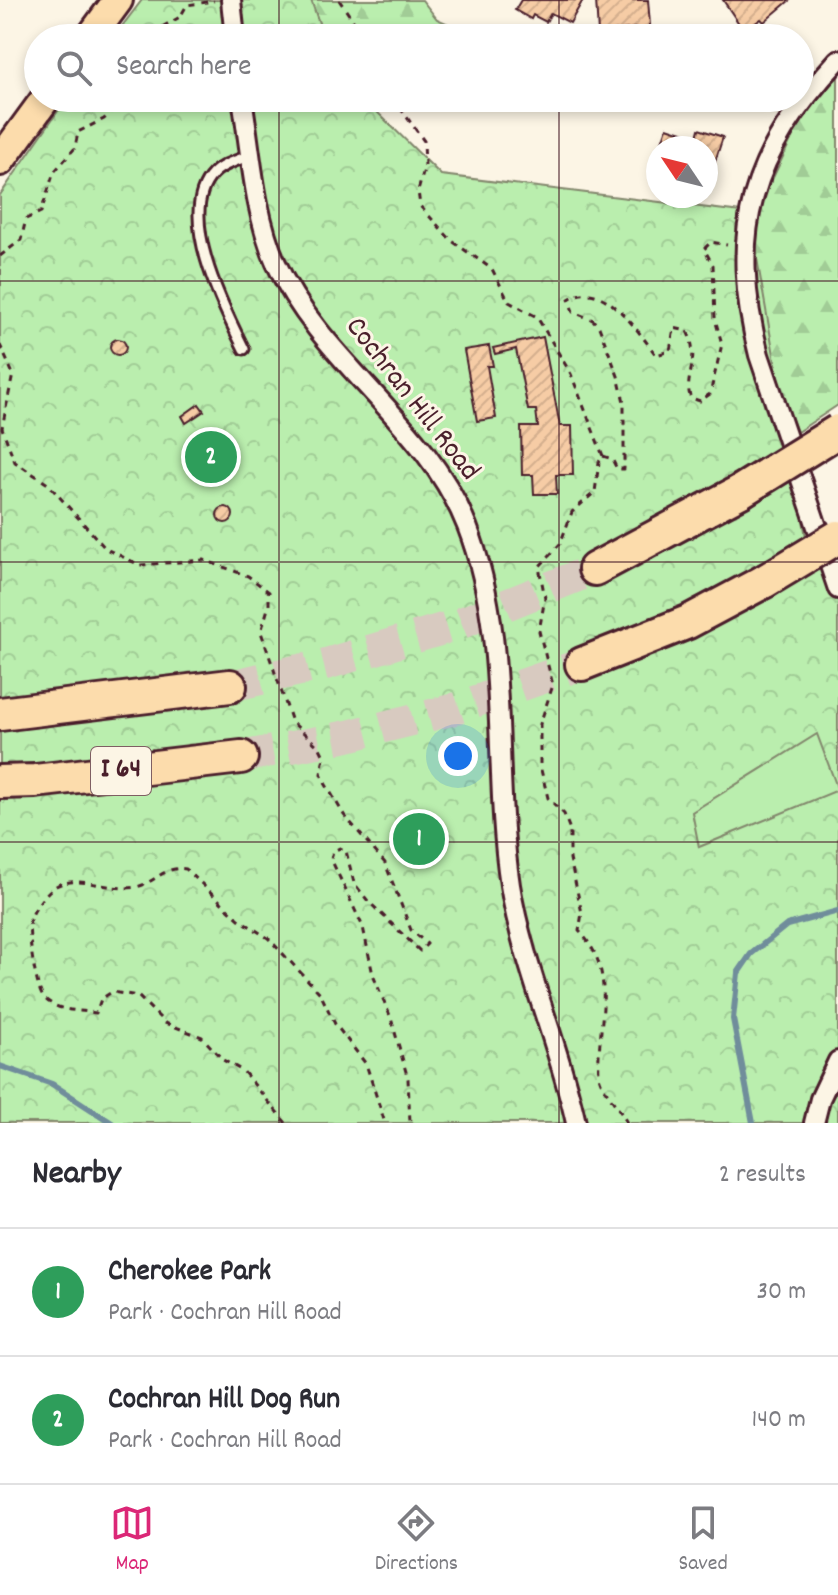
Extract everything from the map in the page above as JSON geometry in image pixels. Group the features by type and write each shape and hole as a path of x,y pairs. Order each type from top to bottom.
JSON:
{"highway":[{"path":"595,569 741,491 838,431"},
{"path":"582,664 688,622 838,537"},
{"name":"I 64","path":"0,714 230,686"},
{"name":"I 64","path":"0,782 35,781 241,757"}],"main road":[{"path":"100,24 118,0"},
{"path":"0,161 36,112"}],"street":[{"path":"231,0 234,24"},
{"path":"814,90 838,60"},
{"name":"Cochran Hill Road","path":"244,112 263,221 276,262 292,292 324,335 403,425 459,506 468,530 493,648 510,886 576,1123"},
{"path":"796,112 772,151 749,213 743,245 744,286 759,355 838,589"},
{"path":"814,1123 820,1099 838,1061"}],"lane":[{"path":"244,349 207,262 199,222 200,198 212,175 251,155"}],"path":[{"path":"167,24 180,17 187,5 217,0"},
{"path":"339,0 355,24"},
{"path":"0,256 21,240 26,219 41,212 54,172 75,148 78,132 104,119 110,112"},
{"path":"403,112 424,141 425,166 418,191 420,206 452,241 492,269 509,302 537,317 571,374 603,456"},
{"path":"603,456 612,459 617,469 624,469 626,421 620,384 596,323 573,312 569,299 576,295 602,297 626,314 656,355 670,351 674,328 687,331 695,358 687,389 691,398 700,401 710,394 722,351 715,319 713,265 704,249 711,242 743,245"},
{"path":"0,269 0,286"},
{"path":"0,345 13,374 12,396 2,428 15,462 48,484 106,549 140,565 204,560 248,576 269,592 269,605 261,632 273,660 286,712 300,733 320,748 324,756 321,774 325,783 344,815 385,863 406,919 427,944 420,951 384,919 354,883 346,851 340,848 333,851 331,859 363,927 373,975 391,1018 408,1079 410,1123"},
{"path":"603,456 599,462 595,492 572,512 560,544 539,567 545,598 539,631 553,685 539,735 540,766 548,798 564,814 570,830 570,859 582,913 579,931 591,943 601,968 604,1034 599,1077 627,1123"},
{"path":"286,1123 239,1067 223,1060 202,1037 159,1019 138,996 112,992 101,999 96,1013 67,1012 44,998 36,985 29,925 49,891 69,883 124,889 139,886 171,868 191,872 239,919 268,938 320,993 335,1024 366,1064 385,1123"}],"green space":[{"path":"142,0 311,0 319,24 124,24"},
{"path":"311,0 422,0 437,19 448,24 319,24"},
{"path":"838,72 838,405 797,432 761,341 751,224 799,123 807,112 814,112 814,103"},
{"path":"57,112 377,112 441,175 646,200 646,208 708,208 749,213 809,554 838,542 838,1123 0,1123 0,195"},
{"path":"817,734 838,790 699,847 692,812"}],"building":[{"path":"521,0 583,0 570,23 551,13 546,22 533,15 531,19 515,10"},
{"path":"596,0 648,0 650,24 597,24"},
{"path":"723,0 790,0 764,22 761,19 754,24 739,24"},
{"path":"667,127 694,136 664,136"},
{"path":"699,129 723,137 718,152 718,136 697,136"},
{"path":"543,337 560,426 572,426 573,475 556,475 557,494 534,494 533,475 522,475 521,427 538,427 536,410 528,410 516,349 495,354 493,348"},
{"path":"118,339 126,347 118,355 110,347"},
{"path":"489,346 493,366 487,366 496,418 477,421 464,350"},
{"path":"199,404 204,411 186,423 182,416"},
{"path":"225,507 233,515 225,523 217,515"}],"waterway":[{"path":"753,1123 733,1019 738,973 751,954 787,925 838,911"},
{"path":"0,1066 52,1084 112,1123"}],"tunnel":[{"path":"230,686 326,664 459,624 595,569"},
{"path":"241,757 348,736 451,710 582,664"}],"place":[{"name":"Cochran Hill Dog Run","path":"211,457"},
{"name":"Cherokee Park","path":"419,839"}]}
